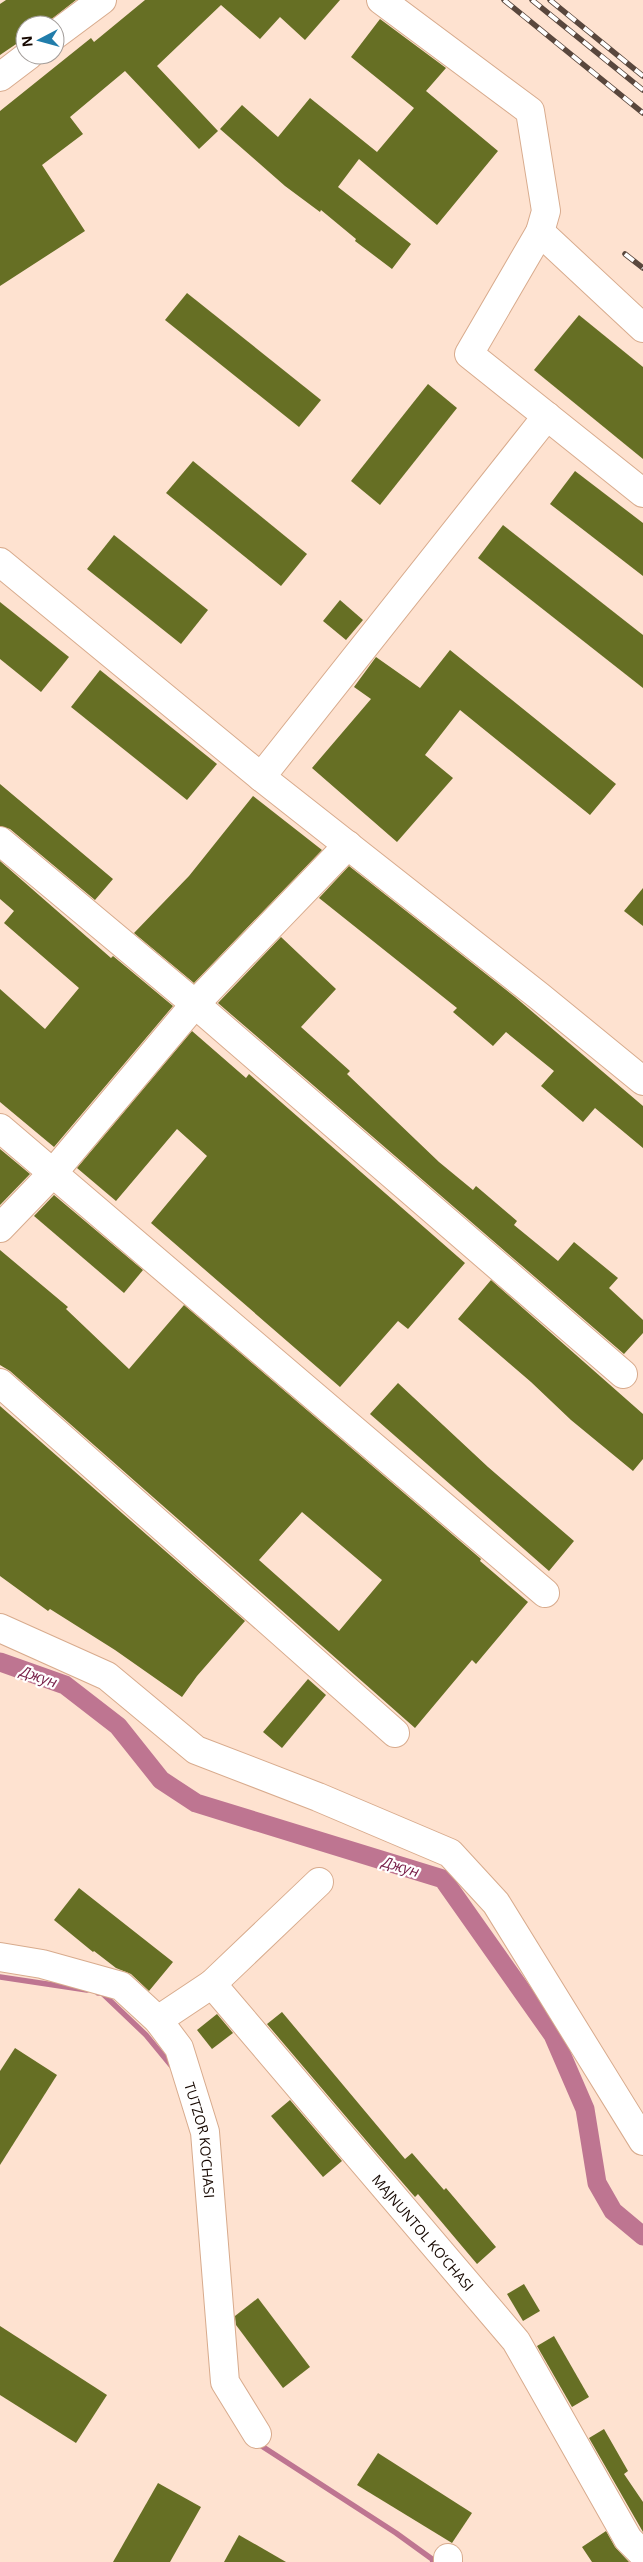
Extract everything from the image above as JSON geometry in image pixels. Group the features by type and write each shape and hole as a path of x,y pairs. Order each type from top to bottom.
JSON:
{"street":[{"path":"65,28 102,0"},
{"path":"381,0 530,111 546,211 540,232 489,323 469,354 643,493"},
{"path":"0,77 16,65"},
{"path":"540,232 643,328"},
{"path":"261,777 548,416"},
{"path":"0,562 261,777 539,996 643,1081"},
{"path":"0,841 196,1004 623,1374"},
{"path":"0,1228 52,1174 196,1004 348,845"},
{"path":"0,1128 545,1593"},
{"path":"0,1383 396,1733"},
{"path":"0,1628 107,1676 196,1750 318,1797 450,1853 496,1903 643,2141"},
{"path":"158,2020 212,1984 319,1882"},
{"name":"TUTZOR KO‘CHASI","path":"0,1957 42,1964 120,1986 158,2020 179,2048 205,2132 225,2382 257,2434"},
{"name":"MAJNUNTOL KO‘CHASI","path":"212,1984 516,2341 628,2539 643,2554"}],"building":[{"path":"6,0 76,0 57,15 15,15 15,45 0,55 0,4"},
{"path":"145,0 340,0 305,40 280,17 260,39 221,5 157,66 218,131 199,149 125,71 70,117 83,134 42,165 85,231 0,286 0,111 57,65 65,65 65,59 91,38 94,42"},
{"path":"380,19 446,68 426,91 498,151 437,225 359,159 338,187 411,244 392,269 355,241 356,239 321,210 320,212 285,186 220,129 242,105 278,137 310,98 377,152 414,108 351,57"},
{"path":"187,293 321,400 299,427 165,320"},
{"path":"579,315 643,367 643,459 534,370"},
{"path":"428,384 457,408 380,505 351,481"},
{"path":"193,461 307,554 281,586 166,493"},
{"path":"575,471 643,523 643,576 550,504"},
{"path":"503,525 643,635 643,688 478,558"},
{"path":"114,535 208,610 181,644 87,569"},
{"path":"340,600 363,620 346,640 323,621"},
{"path":"0,602 69,657 41,692 0,659"},
{"path":"450,650 616,784 590,815 460,710 425,755 453,778 397,842 312,768 371,699 354,687 376,657 420,688"},
{"path":"100,670 217,764 187,800 71,707"},
{"path":"0,784 113,879 95,900 10,829 0,826"},
{"path":"253,796 322,850 194,983 134,933 189,876"},
{"path":"0,861 111,958 113,956 173,1006 54,1147 0,1102 0,989 45,1029 79,988 4,923 14,911 0,899"},
{"path":"349,866 515,997 643,1106 643,1148 595,1108 583,1122 541,1086 554,1071 506,1032 493,1046 453,1012 457,1008 319,898"},
{"path":"643,888 643,926 624,911"},
{"path":"281,937 336,989 301,1027 350,1071 347,1074 439,1162 473,1190 476,1186 517,1221 514,1225 558,1261 574,1242 618,1278 609,1288 643,1320 643,1333 624,1354 218,1003"},
{"path":"192,1031 246,1078 249,1074 465,1263 408,1329 398,1321 340,1387 151,1223 207,1156 177,1129 116,1201 77,1168"},
{"path":"0,1149 30,1174 0,1205"},
{"path":"54,1195 143,1270 124,1293 34,1216"},
{"path":"0,1250 68,1307 66,1309 129,1369 184,1305 481,1559 480,1561 528,1602 476,1664 472,1660 415,1728 10,1371 0,1365","holes":["302,1512 382,1580 339,1631 259,1560"]},
{"path":"491,1280 643,1414 643,1459 633,1471 571,1420 531,1382 458,1319"},
{"path":"398,1383 488,1467 574,1541 549,1571 370,1414"},
{"path":"0,1406 245,1621 197,1676 182,1697 115,1650 50,1609 48,1611 0,1576"},
{"path":"308,1679 326,1695 282,1748 263,1732"},
{"path":"79,1888 173,1962 149,1991 131,1974 116,1968 93,1952 54,1920"},
{"path":"282,2012 405,2159 412,2153 444,2190 446,2188 496,2247 477,2264 418,2194 415,2197 267,2024"},
{"path":"217,2014 233,2033 212,2049 197,2030"},
{"path":"15,2048 57,2075 0,2165 0,2071"},
{"path":"290,2100 342,2161 323,2177 271,2116"},
{"path":"524,2284 540,2311 523,2321 507,2294"},
{"path":"258,2298 310,2367 283,2388 236,2325 235,2316"},
{"path":"0,2326 107,2395 76,2443 0,2395"},
{"path":"554,2336 589,2397 572,2407 537,2346"},
{"path":"604,2429 628,2471 624,2474 643,2502 643,2532 589,2438"},
{"path":"378,2453 472,2513 452,2543 357,2485"},
{"path":"158,2483 201,2507 170,2562 113,2562"},
{"path":"606,2531 615,2547 629,2562 592,2562 582,2547"},
{"path":"239,2535 286,2562 224,2562"}],"waterway":[{"name":"Джун","path":"0,1662 65,1685 118,1726 161,1780 196,1803 443,1879 553,2035 585,2109 597,2183 613,2211 643,2236"},
{"path":"0,1977 87,1990"},
{"path":"98,1993 102,1993 146,2035 174,2069"},
{"path":"257,2443 396,2533 432,2559 433,2562"}],"railway":[{"path":"504,0 643,113"},
{"path":"532,0 643,90"},
{"path":"550,0 643,76"},
{"path":"625,254 643,268"}]}
